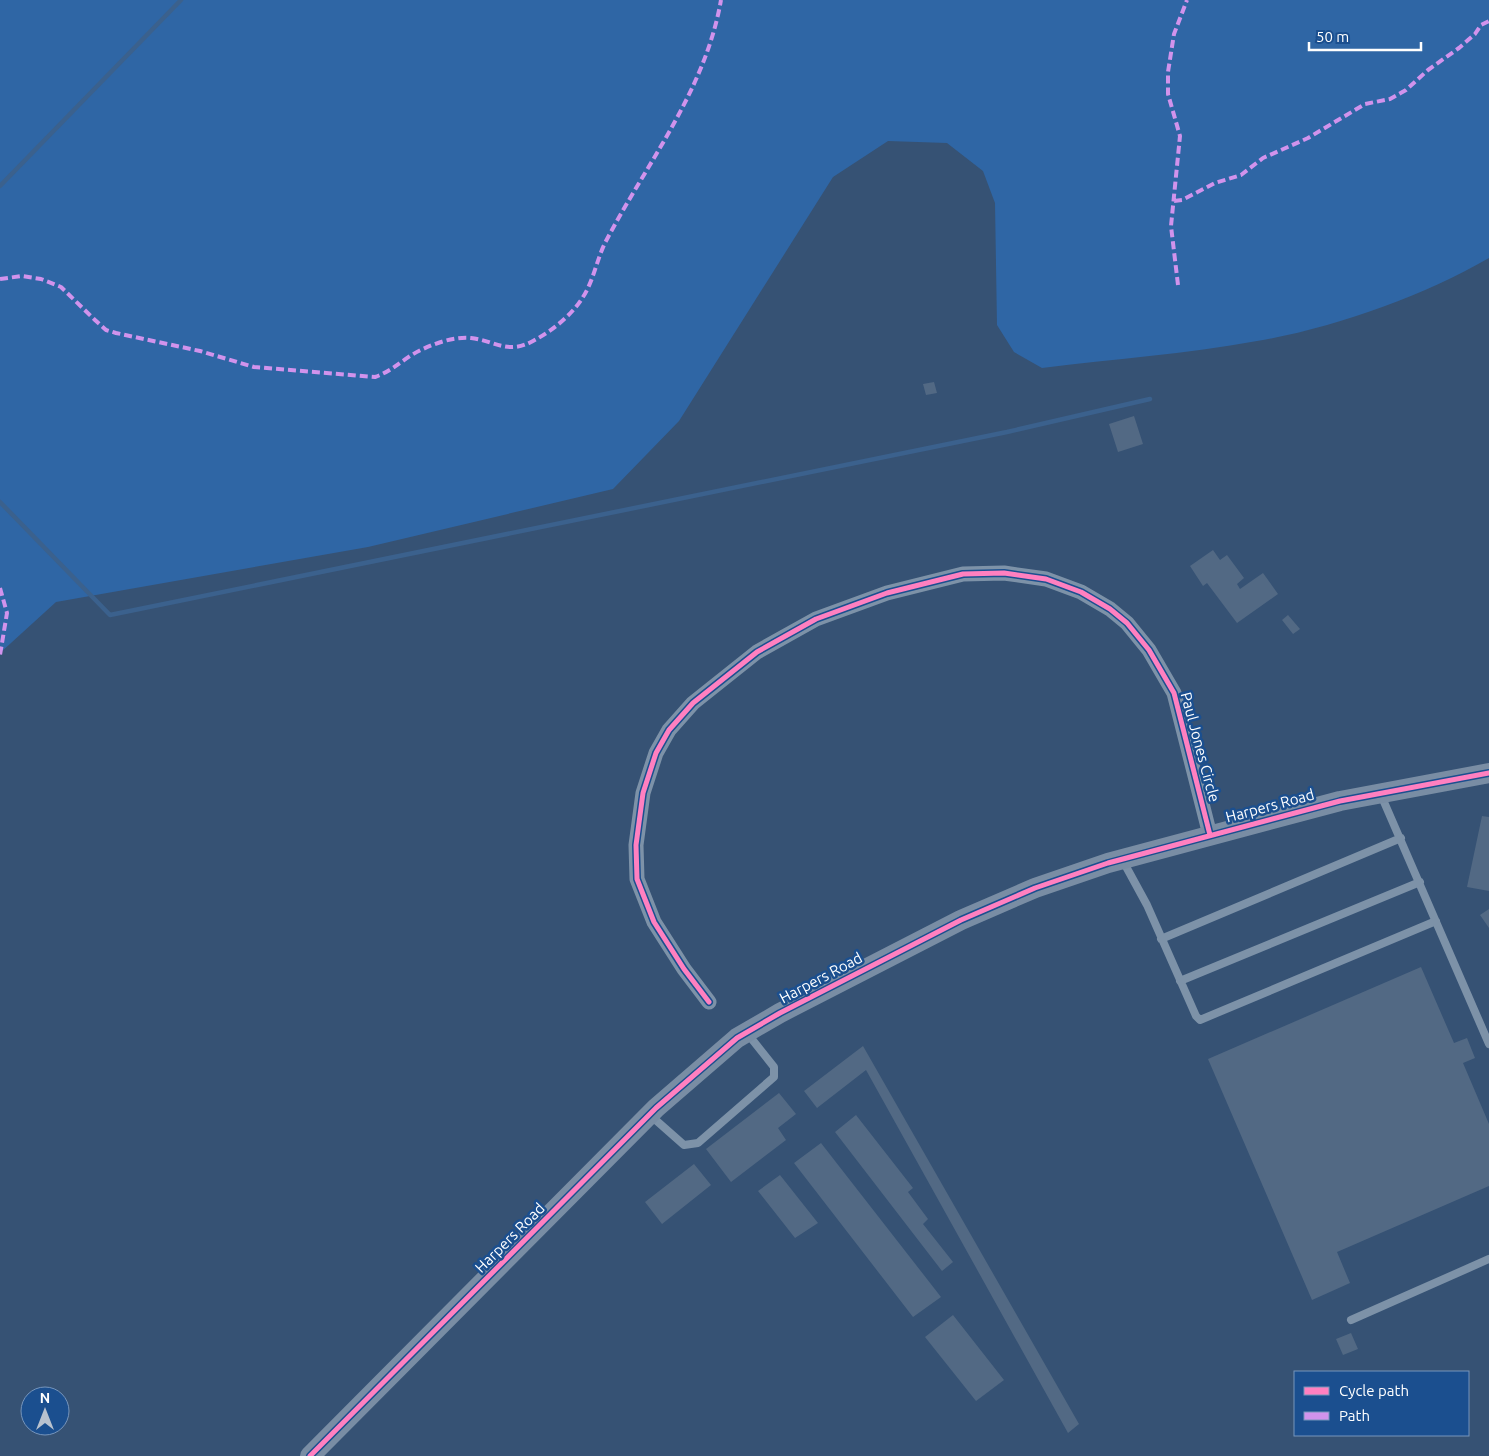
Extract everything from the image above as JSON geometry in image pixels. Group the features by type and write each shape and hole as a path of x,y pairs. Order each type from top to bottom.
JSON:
{"street":[{"name":"Paul Jones Circle","path":"709,1002 684,969 654,922 636,879 636,845 643,793 656,753 669,730 693,703 757,652 816,619 886,593 963,574 1004,573 1046,579 1081,592 1110,609 1127,623 1149,650 1174,693 1210,835"},
{"name":"Harpers Road","path":"310,1456 650,1115 737,1038 961,920 1035,888 1122,859 1340,801 1489,773"}],"lane":[{"path":"1380,794 1401,838 1489,1044"},
{"path":"1162,938 1401,838"},
{"path":"1122,859 1162,938 1196,1016 1200,1020 1436,921"},
{"path":"1180,981 1420,882"},
{"path":"650,1115 684,1145 698,1143 774,1077 774,1067 747,1033"},
{"path":"1351,1320 1489,1260"}],"shaded area":[{"path":"0,0 1489,0 1489,258 1435,286 1406,298 1316,328 1230,346 1042,368 1014,352 997,325 995,203 983,171 947,143 888,141 833,177 679,421 613,489 368,547 56,602 0,653"}],"building":[{"path":"934,382 937,393 926,395 923,384"},
{"path":"1134,416 1143,444 1118,452 1109,424"},
{"path":"1213,550 1220,560 1227,555 1244,578 1237,584 1240,589 1263,573 1278,594 1237,623 1207,583 1203,586 1190,566"},
{"path":"1288,615 1300,629 1293,634 1282,620"},
{"path":"1482,816 1489,817 1489,891 1467,887"},
{"path":"1489,909 1489,928 1480,915"},
{"path":"1421,967 1454,1043 1467,1038 1475,1058 1463,1063 1489,1124 1489,1186 1337,1252 1350,1283 1312,1300 1208,1059"},
{"path":"863,1046 1079,1424 1068,1433 866,1070 817,1108 804,1091"},
{"path":"779,1093 796,1114 778,1128 786,1140 731,1182 706,1149"},
{"path":"856,1115 913,1188 908,1192 928,1219 923,1224 953,1262 942,1271 835,1132"},
{"path":"821,1143 941,1297 913,1317 794,1163"},
{"path":"694,1164 711,1185 662,1224 645,1202"},
{"path":"780,1175 818,1223 795,1238 758,1191"},
{"path":"953,1315 1004,1380 976,1401 925,1337"},
{"path":"1351,1333 1358,1349 1343,1355 1336,1339"}],"waterway":[{"path":"0,186 181,0"},
{"path":"0,502 110,615 1007,432 1150,399"}],"marked path":[{"path":"0,279 22,276 41,279 61,287 106,330 200,351 254,367 375,377 416,352 448,340 471,338 509,347 524,345 540,337 561,322 578,304 587,290 606,241 689,95 713,33 721,0"},
{"path":"1178,285 1171,226 1180,136 1168,94 1168,72 1174,34 1187,0"},
{"path":"1174,201 1182,200 1215,183 1241,175 1263,158 1308,138 1365,104 1390,99 1406,90 1428,70 1459,48 1475,34 1481,25 1489,21"},
{"path":"0,588 7,613 0,655"}],"cycle path":[{"path":"709,1002 684,969 654,922 637,879 636,845 643,793 656,753 669,730 693,703 757,652 816,619 887,593 963,574 1004,573 1046,579 1081,592 1110,609 1127,623 1149,650 1174,693 1210,835"},
{"path":"310,1456 656,1108 737,1038 780,1013 961,920 1035,888 1108,863 1340,801 1489,773"}]}
